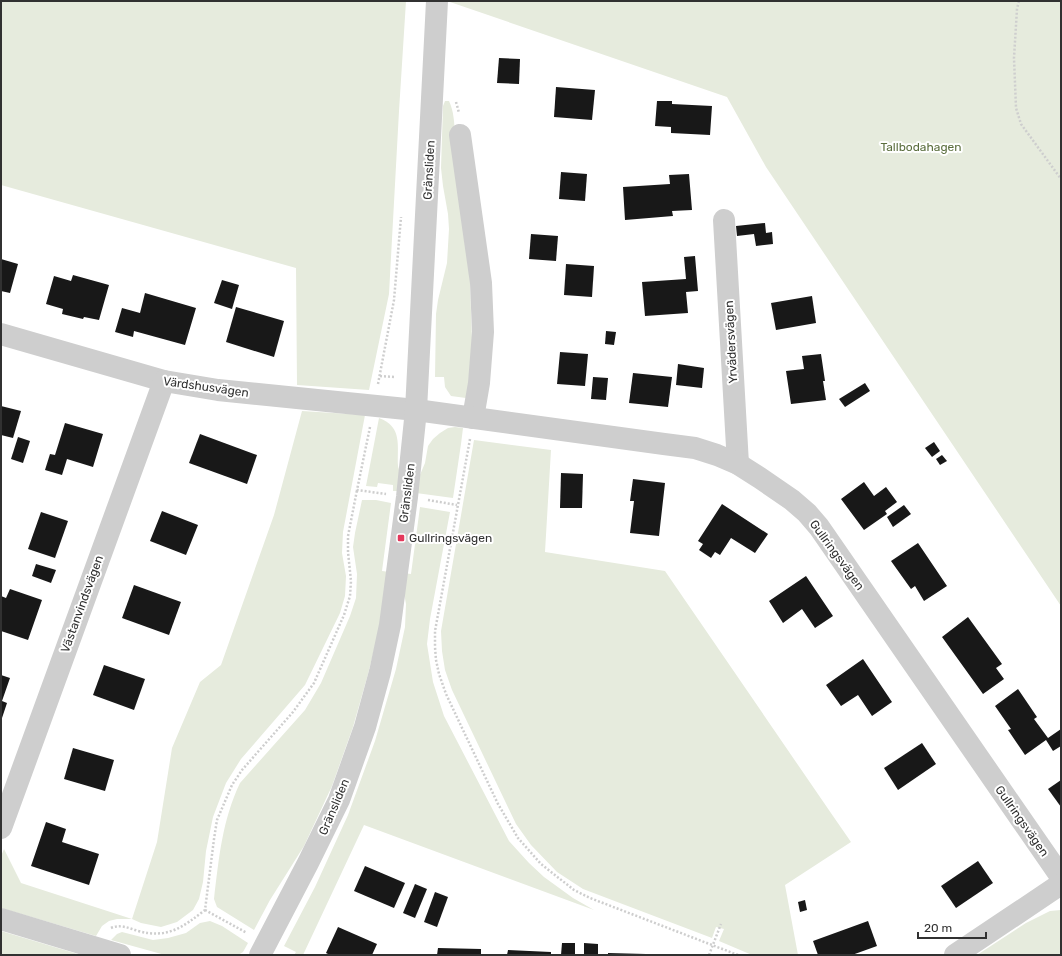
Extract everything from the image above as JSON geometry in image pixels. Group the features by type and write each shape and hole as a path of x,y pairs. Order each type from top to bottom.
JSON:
{"street":[{"name":"Gränsliden","path":"260,955 339,800 365,727 380,672 390,625 407,497 416,410 437,2"},
{"path":"460,135 481,283 483,332 479,383 473,418"},
{"name":"Yrvädersvägen","path":"724,220 738,464"},
{"name":"Värdshusvägen","path":"1,334 164,381 218,390 416,410"},
{"name":"Västanvindsvägen","path":"1,828 164,381"},
{"name":"Gullringsvägen","path":"416,410 695,448 717,454 738,464 792,500 807,513 819,527 1061,877"},
{"path":"955,955 1061,884"},
{"path":"1,919 120,955"}],"path":[{"path":"1019,1 1017,9 1014,58 1016,108 1021,124 1061,179"},
{"path":"96,948 102,935 107,929 122,926 144,932 159,934 174,930 188,923 205,910 217,820 232,785 242,770 293,712 314,683 344,616 350,596 351,581 348,536 394,300 402,213"},
{"path":"473,418 438,614 434,647 439,674 446,694 498,804 518,838 541,864 574,890 590,898 738,955"},
{"path":"357,490 457,505"},
{"path":"709,955 722,924"}],"green space":[{"path":"1,1 406,1 389,294 369,390 297,385 296,268 1,185"},
{"name":"Tallbodahagen","path":"450,1 1061,1 1061,606 766,167 727,97"},
{"path":"445,101 449,101 454,117 469,255 473,368 466,398 451,396 445,387 444,377 435,377 436,314 447,263 449,229 441,168 443,106"},
{"path":"302,411 365,415 343,532 342,553 346,576 345,596 340,613 305,685 241,759 226,783 213,817 206,851 203,882 199,899 193,910 177,922 161,927 141,923 132,919 157,842 172,748 200,682 221,665 274,515"},
{"path":"379,418 392,426 397,438 398,466 401,476 400,491 393,491 393,485 378,483 377,487 366,486"},
{"path":"448,428 463,428 453,498 416,493 417,482 425,463 428,446 440,433"},
{"path":"474,440 551,450 545,552 665,571 851,842 785,885 798,955 752,955 719,941 724,929 716,927 712,938 583,889 557,872 531,845 516,824 452,690 445,670 442,651 441,631"},
{"path":"362,500 376,500 391,503 382,571 390,572 382,618 368,674 353,727 332,786 304,846 270,900 254,930 217,907 214,899 225,826 240,783 305,710 321,683 350,616 356,598 357,574 353,547"},
{"path":"420,507 450,512 430,619 427,644 433,682 444,716 509,841 544,877 573,898 594,910 364,825 303,955 294,955 296,952 284,946 315,887 348,815 375,741 396,669 405,627 406,604 403,588 403,573 411,574"},
{"path":"4,849 21,883 132,919 117,919 109,921 102,926 96,936 1,908 1,856"},
{"path":"1061,910 1061,955 977,955 1026,923 1050,911"},
{"path":"210,921 222,926 248,943 243,952 238,955 165,955 111,940 117,934 122,932 153,940 168,938 186,933 200,923"},
{"path":"1,931 81,955 1,955"}],"building":[{"path":"499,58 520,59 519,84 497,83"},
{"path":"556,87 595,90 592,120 554,117"},
{"path":"657,101 672,101 672,104 712,106 710,135 671,133 671,127 655,126"},
{"path":"561,172 587,174 585,201 559,199"},
{"path":"689,174 692,210 672,211 673,216 625,220 623,187 670,184 669,175"},
{"path":"765,223 766,233 772,232 773,244 756,246 754,234 737,236 736,226"},
{"path":"531,234 558,236 556,261 529,259"},
{"path":"695,256 698,291 686,292 688,313 645,316 642,282 686,279 684,257"},
{"path":"1,259 18,264 10,293 1,291"},
{"path":"566,264 594,266 592,297 564,295"},
{"path":"73,275 109,285 99,320 84,317 83,319 62,314 63,309 46,304 54,276 71,281"},
{"path":"222,280 239,285 232,309 214,303"},
{"path":"145,293 196,308 185,345 134,331 133,337 115,332 122,308 140,313"},
{"path":"812,296 816,323 776,330 771,303"},
{"path":"236,307 284,321 274,357 226,342"},
{"path":"606,331 616,332 614,345 605,344"},
{"path":"560,352 588,354 585,386 557,384"},
{"path":"821,354 826,400 791,404 786,371 804,369 802,356"},
{"path":"678,364 704,368 702,388 676,385"},
{"path":"633,373 672,377 668,407 629,403"},
{"path":"593,377 608,378 606,400 591,399"},
{"path":"865,383 870,391 845,407 839,399"},
{"path":"1,406 21,411 13,438 1,435"},
{"path":"65,423 103,434 93,467 67,459 62,475 45,470 50,454 55,455"},
{"path":"200,434 257,455 247,484 189,463"},
{"path":"18,437 30,441 23,463 11,459"},
{"path":"934,442 940,451 932,457 925,448"},
{"path":"942,455 947,461 940,465 936,459"},
{"path":"561,473 583,474 582,508 560,508"},
{"path":"633,479 665,483 659,536 630,533 634,501 630,501"},
{"path":"864,482 874,496 886,487 897,502 885,511 887,514 864,530 841,499"},
{"path":"722,504 768,534 755,553 731,538 720,555 715,552 711,558 699,550 703,544 698,541"},
{"path":"904,505 911,514 893,527 887,517"},
{"path":"162,511 198,525 186,555 150,541"},
{"path":"41,512 68,521 55,558 28,549"},
{"path":"918,543 947,586 924,601 915,586 911,589 891,561"},
{"path":"36,564 56,570 51,583 32,576"},
{"path":"806,576 833,616 815,628 802,609 783,623 769,601"},
{"path":"134,585 181,602 169,635 122,618"},
{"path":"10,589 42,600 28,640 1,631 1,596 6,598"},
{"path":"968,617 1002,664 996,668 1004,679 983,694 942,637"},
{"path":"863,659 892,702 872,716 858,695 841,706 826,685"},
{"path":"104,665 145,679 134,710 93,695"},
{"path":"1,675 10,678 2,701 7,703 1,721"},
{"path":"1018,689 1037,717 1034,719 1048,738 1061,729 1061,746 1053,751 1046,740 1025,755 1008,730 1011,729 995,706"},
{"path":"922,743 936,764 898,790 884,768"},
{"path":"73,748 114,760 105,791 64,779"},
{"path":"1061,780 1061,807 1048,789"},
{"path":"46,822 66,829 62,842 99,854 89,885 31,866"},
{"path":"978,861 993,883 956,908 941,886"},
{"path":"365,866 405,883 394,908 354,891"},
{"path":"415,884 427,889 415,918 403,913"},
{"path":"435,892 448,897 437,927 424,922"},
{"path":"805,900 807,910 800,912 798,902"},
{"path":"868,921 877,946 852,955 818,955 813,941"},
{"path":"338,927 377,944 372,955 330,955 326,953"},
{"path":"562,943 575,943 575,955 561,955"},
{"path":"584,943 598,944 598,955 584,955"},
{"path":"438,948 481,949 481,955 437,955"},
{"path":"508,950 551,952 551,955 507,955"},
{"path":"608,953 646,954 646,955 608,955"}],"place":[{"name":"Gullringsvägen","path":"401,538"}]}
